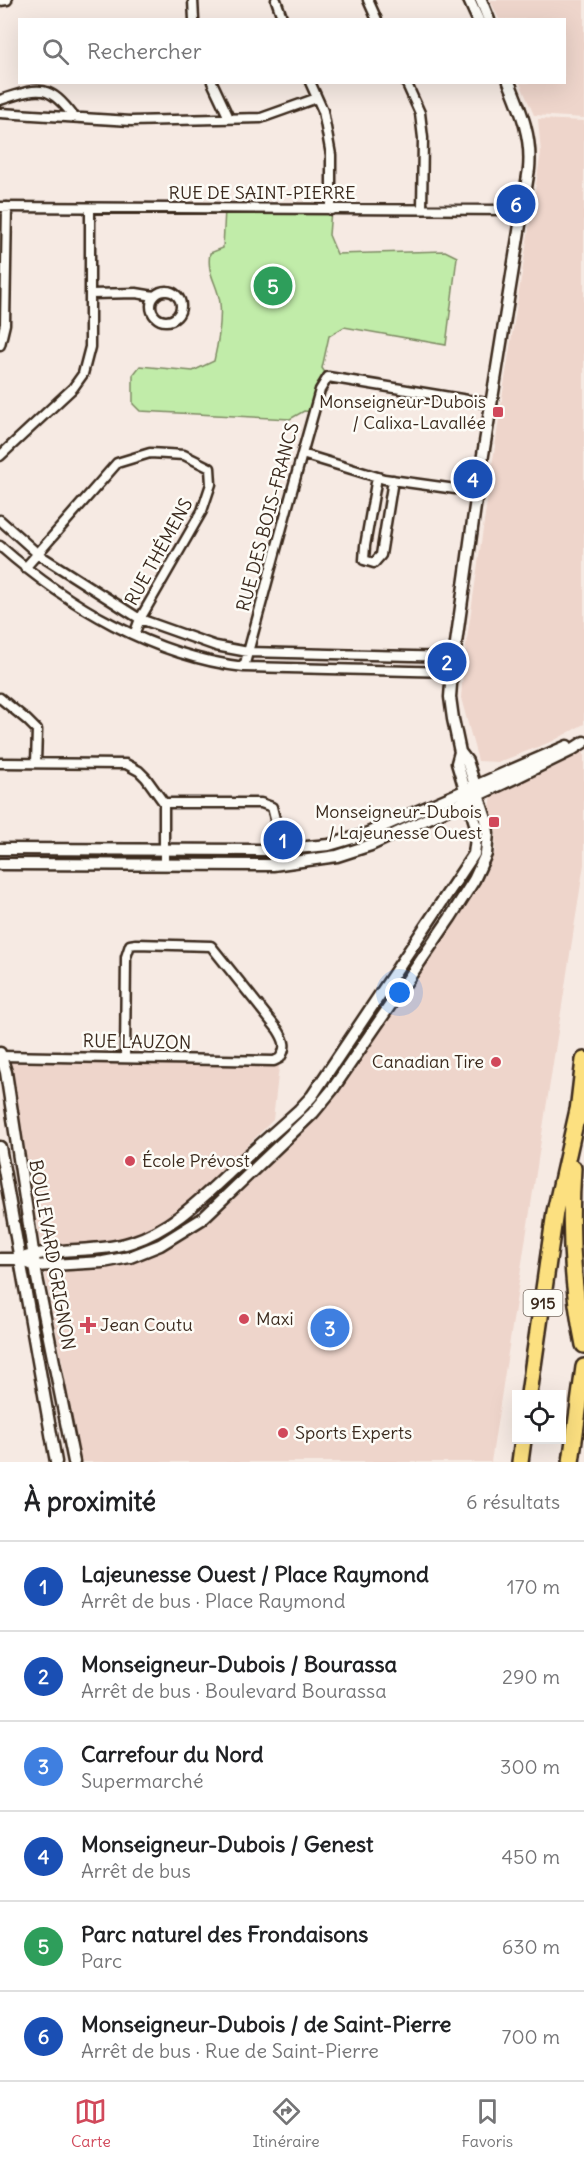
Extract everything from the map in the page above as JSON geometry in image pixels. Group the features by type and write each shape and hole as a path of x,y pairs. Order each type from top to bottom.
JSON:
{"highway":[{"path":"584,1060 578,1110 571,1217 573,1262 584,1345"},
{"name":"915","path":"530,1390 555,1212 578,1110"},
{"path":"571,1462 584,1367"},
{"path":"520,1462 522,1444"}],"street":[{"path":"0,2 7,0"},
{"path":"193,0 194,18"},
{"path":"276,0 282,18"},
{"path":"368,0 376,18"},
{"path":"469,0 477,18"},
{"path":"481,0 488,18"},
{"path":"213,84 229,118"},
{"path":"311,84 323,111 331,156 331,210"},
{"path":"407,84 420,113 423,138 422,209"},
{"path":"19,1259 35,1266 117,1260 144,1252 175,1237 202,1219 313,1113 345,1073 450,918 482,865 486,854 488,833 457,763 460,752 450,697 453,657 477,492 523,210 530,148 525,124 510,84"},
{"path":"0,100 39,90 52,93 63,102 74,117"},
{"path":"0,113 131,121 261,118 317,98"},
{"path":"0,345 5,324 4,207"},
{"name":"RUE DE SAINT-PIERRE","path":"4,207 523,210"},
{"path":"0,456 73,388 83,374 90,347 90,208"},
{"path":"91,294 136,293 154,296"},
{"name":"RUE DES BOIS-FRANCS","path":"244,667 320,390 328,377 492,404"},
{"name":"RUE THÉMENS","path":"25,568 117,463 150,453 184,455 210,468 211,484 202,511 134,635"},
{"path":"302,454 377,477 477,492"},
{"path":"377,477 364,560 374,563 381,555 393,480"},
{"path":"0,520 38,554 141,619 216,646 248,652 453,657"},
{"path":"0,546 25,568 80,606 134,635 203,660 244,667 452,672"},
{"path":"0,698 36,730 36,763"},
{"path":"0,864 273,865 338,856 356,851 556,750 584,741"},
{"path":"0,763 126,764 139,771 164,803 164,865"},
{"path":"0,849 274,850 328,845 348,840 471,792"},
{"path":"0,1259 19,1259 34,1254 111,1248 132,1242 169,1225 300,1110 327,1075 469,864 477,843 471,792"},
{"path":"164,803 267,804 275,812 273,865"},
{"name":"RUE LAUZON","path":"0,1055 125,1058 274,1061 283,1053 284,1039 211,946 205,944 136,944 130,945 126,957 125,1058"},
{"name":"BOULEVARD GRIGNON","path":"0,1055 6,1071 35,1266 74,1462"},
{"name":"BOULEVARD GRIGNON","path":"0,1147 56,1462"}],"shaded area":[{"path":"490,0 584,0 584,118 534,115 520,84 566,84 566,18 499,18"},
{"path":"538,119 584,121 584,724 553,741 499,762 478,761 461,698 464,660 541,153"},
{"path":"584,750 584,864 491,1462 81,1462 45,1273 129,1261 161,1252 182,1240 219,1212 313,1118 459,913 488,868 495,850 496,832 490,807 492,795 555,767"},
{"name":"École Prévost","path":"10,1062 279,1066 273,1120 161,1230 122,1244 42,1250"}],"green space":[{"path":"225,209 331,210 329,235 337,254 445,251 457,257 446,345 344,327 329,336 322,368 328,377 314,412 304,411 290,419 140,411 133,404 133,375 140,366 193,371 214,361 220,310 219,296 209,260 210,253 223,248"}],"place":[{"name":"Monseigneur-Dubois / de Saint-Pierre","path":"516,204"},
{"name":"Parc naturel des Frondaisons","path":"273,286"},
{"name":"Monseigneur-Dubois / Calixa-Lavallée","path":"498,412"},
{"name":"Monseigneur-Dubois / Genest","path":"473,479"},
{"name":"Monseigneur-Dubois / Bourassa","path":"447,662"},
{"name":"Monseigneur-Dubois / Lajeunesse Ouest","path":"494,822"},
{"name":"Lajeunesse Ouest / Place Raymond","path":"283,840"},
{"name":"Canadian Tire","path":"496,1062"},
{"name":"École Prévost","path":"130,1161"},
{"name":"Maxi","path":"244,1319"},
{"name":"Jean Coutu","path":"88,1325"},
{"name":"Carrefour du Nord","path":"330,1328"},
{"name":"Sports Experts","path":"283,1433"}]}
